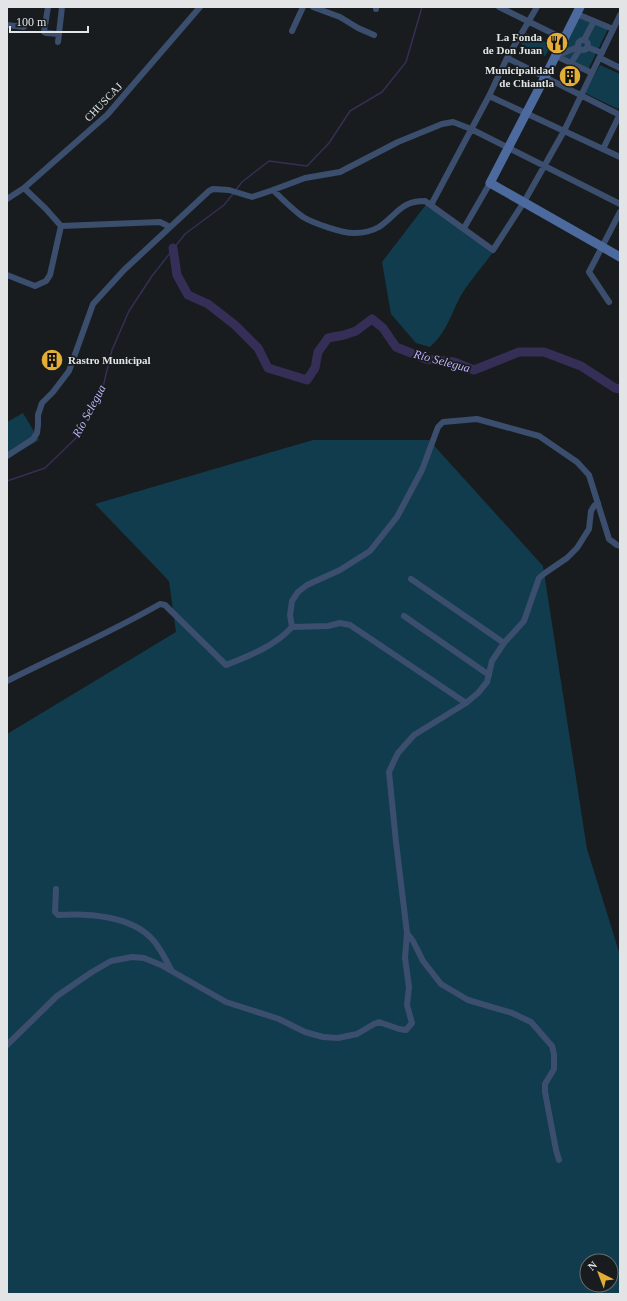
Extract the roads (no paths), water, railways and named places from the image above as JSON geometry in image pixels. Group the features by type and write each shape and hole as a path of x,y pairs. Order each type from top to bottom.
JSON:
{"main road":[{"path":"578,10 556,56 490,183 620,257"}],"street":[{"path":"48,7 44,32 59,34"},
{"path":"58,42 62,7"},
{"name":"CHUSCAJ","path":"7,199 24,188 107,115 200,7"},
{"path":"292,30 303,7"},
{"path":"313,7 340,17 358,28 374,34"},
{"path":"499,7 528,22 580,44 584,50 587,47 620,68"},
{"path":"431,205 489,96 507,58 537,7"},
{"path":"578,10 594,21 613,29"},
{"path":"274,190 304,218 354,234 378,227 406,204 414,201 425,201 493,250 524,202 564,131 620,15"},
{"path":"572,63 580,44 594,21"},
{"path":"7,25 24,27"},
{"path":"556,56 580,44"},
{"path":"556,56 592,73"},
{"path":"507,58 620,115 603,149"},
{"path":"489,96 620,157"},
{"path":"7,456 33,439 37,433 38,415 42,403 53,392 69,370 93,304 124,270 209,191 213,189 229,190 252,197 305,178 340,172 398,142 442,124 453,122 508,147 620,204"},
{"path":"464,228 490,183"},
{"path":"24,188 61,226"},
{"path":"609,302 589,272 620,212"},
{"path":"61,226 160,222 170,227"},
{"path":"7,275 35,286 46,281 50,276 61,226"},
{"path":"292,627 290,615 292,601 298,592 307,585 340,570 370,551 397,517 422,470 438,427 443,422 477,419 539,436 577,462 589,475 609,539 616,545 620,546"},
{"path":"7,1045 58,996 92,972 111,961 132,956 144,958 161,965 226,1002 279,1019 304,1032 323,1037 338,1038 357,1034 379,1022 406,1030 412,1023 407,1005 409,987 405,958 407,933 389,772 398,753 414,735 466,703 487,682 492,662 504,643 524,621 539,578 545,572 567,558 584,539 589,530 591,511 598,503"},
{"path":"411,579 504,643"},
{"path":"7,681 48,660 126,624 160,604 165,606 226,665 245,657 284,636 292,627 328,626 340,623 350,624 466,703"},
{"path":"404,616 489,675"},
{"path":"56,889 55,912 58,915 94,916 124,921 141,929 153,940 173,973"},
{"path":"407,933 413,940 423,961 440,984 468,1000 512,1013 530,1022 552,1046 554,1054 554,1069 545,1084 545,1092 559,1160"}],"waterway":[{"name":"Río Selegua","path":"235,191 242,182 269,161 307,166 329,143 350,111 382,92 406,62 422,7"},
{"name":"Río Selegua","path":"7,481 45,468 77,437 102,391 112,350 129,311 152,276 185,234 224,205 233,194"},
{"name":"Río Selegua","path":"173,248 177,275 188,295 208,304 235,325 258,348 268,368 307,380 315,368 318,352 328,338 356,331 372,319 383,328 396,347 426,359 454,362 474,370 519,352 544,352 581,366 615,388 620,389"}],"place":[{"name":"La Fonda de Don Juan","path":"557,43"},
{"name":"Municipalidad de Chiantla","path":"570,76"},
{"name":"Rastro Municipal","path":"52,360"}]}
